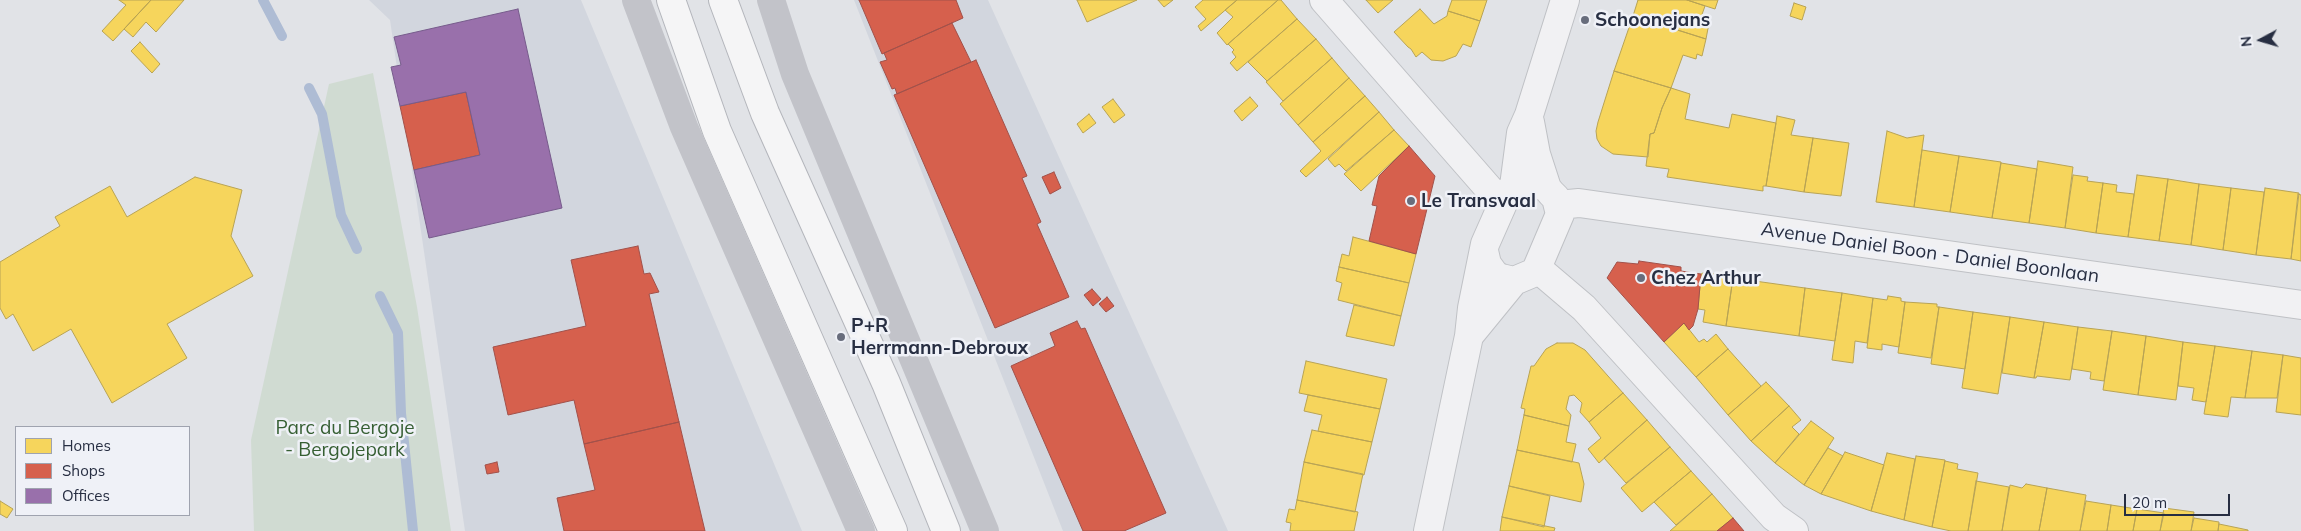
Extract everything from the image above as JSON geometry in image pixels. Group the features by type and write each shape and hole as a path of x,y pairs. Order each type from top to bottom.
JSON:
{"highway":[{"path":"671,0 717,131 893,531"},
{"path":"723,0 765,113 886,383 946,531"}],"main road":[{"path":"636,0 688,135 861,531"},
{"path":"771,0 802,92 985,531"}],"street":[{"path":"1324,0 1478,176 1507,197"},
{"path":"1428,531 1469,336 1472,308 1484,244 1507,197 1521,134 1529,115 1565,0"},
{"path":"1469,336 1514,281 1527,277 1538,268 1560,214 1536,154 1529,115"},
{"path":"1507,197 1527,182 1552,196"},
{"name":"Avenue Daniel Boon - Daniel Boonlaan","path":"1552,196 1579,203 2301,305"},
{"path":"1484,251 1487,264 1495,275 1514,281"},
{"path":"1538,268 1584,308 1774,517 1794,531"}],"shaded area":[{"path":"369,0 581,0 802,531 465,531 390,20"},
{"path":"854,0 988,0 1228,531 1063,531"}],"green space":[{"name":"Parc du Bergoje - Bergojepark","path":"373,73 417,307 451,531 254,531 251,440 329,84"}],"building: Homes":[{"path":"119,0 151,0 113,41 102,31 126,5"},
{"path":"151,0 184,0 156,32 146,22 133,37 124,29"},
{"path":"1077,0 1137,0 1087,22"},
{"path":"1158,0 1173,0 1164,7"},
{"path":"1203,0 1237,0 1201,31 1198,26 1206,19 1195,7"},
{"path":"1237,0 1278,0 1227,45 1217,33 1233,17 1225,10"},
{"path":"1278,0 1281,0 1297,19 1237,71 1230,63 1236,57 1232,52 1234,50 1228,44"},
{"path":"1366,0 1393,0 1378,13"},
{"path":"1452,0 1487,0 1480,21 1448,11"},
{"path":"1638,0 1687,0 1705,6 1700,20 1709,23 1706,39 1633,16"},
{"path":"1687,0 1718,0 1715,9"},
{"path":"1794,3 1806,7 1802,20 1790,16"},
{"path":"1420,9 1434,24 1447,16 1448,11 1480,21 1471,47 1463,44 1456,56 1443,61 1431,60 1422,52 1416,57 1411,49 1394,32"},
{"path":"1633,16 1706,39 1702,56 1697,54 1696,59 1683,55 1671,88 1614,71"},
{"path":"1297,19 1316,39 1267,81 1248,62"},
{"path":"1316,39 1332,58 1283,101 1266,82"},
{"path":"140,42 160,64 152,73 131,51"},
{"path":"1332,58 1349,78 1298,125 1280,104"},
{"path":"1614,71 1671,88 1654,133 1650,134 1648,157 1613,154 1601,146 1597,139 1598,122"},
{"path":"1349,78 1365,96 1313,142 1298,125"},
{"path":"1671,88 1690,94 1685,119 1729,128 1732,114 1776,123 1766,186 1763,186 1763,191 1667,177 1669,169 1646,166 1650,134 1654,133"},
{"path":"1365,96 1379,112 1306,177 1300,171 1321,151 1313,142"},
{"path":"1250,97 1258,106 1242,121 1234,111"},
{"path":"1113,99 1125,115 1114,123 1102,107"},
{"path":"1379,112 1394,130 1346,171 1339,164 1335,167 1328,159"},
{"path":"1089,114 1096,123 1083,133 1077,124"},
{"path":"1777,116 1795,120 1791,135 1813,138 1804,192 1766,186"},
{"path":"1394,130 1409,146 1361,191 1344,174"},
{"path":"1887,131 1907,138 1924,135 1914,207 1876,202"},
{"path":"1813,138 1849,143 1841,196 1804,192"},
{"path":"1922,150 1959,156 1950,212 1914,207"},
{"path":"1959,156 2001,162 1992,218 1950,212"},
{"path":"2038,161 2073,167 2065,228 2029,223"},
{"path":"2001,163 2037,169 2029,223 1992,218"},
{"path":"2073,175 2088,177 2087,181 2103,183 2096,233 2065,228"},
{"path":"2137,175 2168,179 2159,241 2128,237"},
{"path":"195,177 242,190 231,236 253,276 167,324 187,358 112,403 71,329 33,351 13,314 6,319 0,308 0,262 60,226 55,217 110,186 127,217"},
{"path":"2168,179 2199,184 2191,245 2159,241"},
{"path":"2103,183 2117,185 2116,192 2134,194 2128,237 2096,233"},
{"path":"2199,184 2231,188 2223,250 2191,245"},
{"path":"2231,188 2264,192 2256,255 2223,250"},
{"path":"2265,188 2299,193 2291,259 2256,255"},
{"path":"2298,194 2301,195 2301,261 2291,259"},
{"path":"1353,237 1416,254 1409,283 1339,267 1342,254 1349,256"},
{"path":"1339,267 1409,283 1401,316 1338,300 1342,283 1336,281"},
{"path":"1705,272 1733,278 1726,326 1703,322 1705,310 1698,309 1701,274"},
{"path":"1733,278 1805,288 1799,336 1726,326"},
{"path":"1805,288 1842,293 1835,341 1799,336"},
{"path":"1842,293 1873,298 1867,343 1855,341 1853,363 1832,360"},
{"path":"1888,296 1901,298 1901,301 1905,302 1899,347 1882,344 1882,350 1867,348 1873,298 1887,300"},
{"path":"1905,302 1937,304 1937,307 1939,307 1931,358 1898,353"},
{"path":"1354,305 1401,316 1394,346 1346,336"},
{"path":"1939,307 1973,312 1965,369 1931,364"},
{"path":"1973,312 2010,317 1998,394 1962,388"},
{"path":"2010,317 2044,322 2034,378 2002,373"},
{"path":"2044,322 2078,327 2070,380 2037,376 2034,378"},
{"path":"1684,323 1699,342 1704,339 1707,342 1716,334 1728,349 1696,377 1664,342"},
{"path":"2078,327 2112,331 2104,381 2090,379 2091,372 2072,369"},
{"path":"2112,331 2146,336 2138,395 2103,390"},
{"path":"2146,336 2183,342 2176,400 2138,395"},
{"path":"2183,342 2215,346 2206,402 2192,400 2194,388 2178,386"},
{"path":"1557,343 1573,343 1585,350 1623,393 1589,422 1580,412 1582,403 1574,395 1569,396 1566,409 1571,415 1569,426 1524,415 1525,409 1521,408 1531,366 1534,366 1546,349"},
{"path":"2215,346 2252,351 2245,398 2231,397 2228,417 2204,414"},
{"path":"1728,349 1761,386 1728,415 1696,377"},
{"path":"2252,351 2283,355 2277,398 2245,398"},
{"path":"2283,355 2301,358 2301,415 2276,412"},
{"path":"1306,361 1387,379 1380,409 1299,393"},
{"path":"1766,382 1789,406 1751,441 1728,415"},
{"path":"1623,393 1647,420 1599,463 1588,449 1601,438 1589,422"},
{"path":"1308,395 1380,409 1372,442 1318,431 1322,415 1304,411"},
{"path":"1789,406 1801,420 1792,427 1799,434 1775,463 1751,441"},
{"path":"1524,415 1569,426 1566,442 1576,444 1572,462 1517,450"},
{"path":"1647,420 1670,447 1626,483 1604,458"},
{"path":"1811,421 1834,438 1804,485 1775,463"},
{"path":"1312,430 1372,442 1364,475 1304,462"},
{"path":"1670,447 1691,471 1642,512 1621,488"},
{"path":"1828,448 1843,456 1821,494 1804,485"},
{"path":"1517,450 1579,463 1584,484 1581,502 1509,486"},
{"path":"1845,452 1884,465 1871,511 1821,494"},
{"path":"1887,453 1915,459 1904,520 1871,511"},
{"path":"1916,456 1945,460 1932,527 1904,520"},
{"path":"1945,461 1958,464 1957,469 1978,473 1968,531 1951,531 1932,527"},
{"path":"1304,462 1363,474 1355,512 1297,500"},
{"path":"1691,471 1712,494 1676,525 1654,502"},
{"path":"1976,481 2009,487 2002,531 1968,531"},
{"path":"2026,484 2047,488 2039,531 2002,531 2010,485 2022,488"},
{"path":"1509,486 1550,496 1544,527 1502,517"},
{"path":"2047,488 2086,495 2080,531 2039,531"},
{"path":"1712,494 1733,518 1717,531 1670,531"},
{"path":"1297,500 1358,512 1354,531 1290,531 1291,523 1286,522 1289,509 1295,510"},
{"path":"0,501 13,509 7,518 0,514"},
{"path":"2086,501 2111,505 2107,531 2080,531"},
{"path":"2111,505 2137,509 2133,531 2107,531"},
{"path":"2164,508 2194,512 2191,531 2160,531"},
{"path":"2137,509 2164,513 2160,531 2133,531"},
{"path":"1502,517 1555,528 1554,531 1500,531"},
{"path":"2194,518 2219,522 2218,531 2191,531"},
{"path":"2219,524 2248,530 2248,531 2218,531"}],"building: Shops":[{"path":"859,0 956,0 963,18 882,54"},
{"path":"952,23 971,62 897,94 895,88 892,89 880,62 887,60 884,53"},
{"path":"976,60 1027,176 1022,178 1041,222 1037,224 1069,297 995,328 894,95"},
{"path":"466,92 480,155 414,170 400,106"},
{"path":"1409,146 1435,176 1416,254 1369,241 1377,206 1372,205 1379,176"},
{"path":"1054,172 1061,188 1050,194 1042,177"},
{"path":"638,246 644,274 650,273 659,292 649,294 679,422 584,444 574,400 508,415 493,347 586,326 571,260"},
{"path":"1639,261 1681,267 1681,271 1701,274 1698,309 1693,326 1689,330 1684,323 1664,342 1607,278 1617,262 1638,264"},
{"path":"1092,289 1101,299 1093,306 1084,295"},
{"path":"1107,297 1114,306 1106,312 1099,304"},
{"path":"1077,321 1081,329 1085,328 1166,513 1124,531 1083,531 1011,366 1055,346 1050,333"},
{"path":"679,422 705,531 564,531 557,498 595,490 584,444"},
{"path":"497,462 499,472 487,474 485,465"},
{"path":"1733,518 1744,531 1717,531"}],"building: Offices":[{"path":"518,9 562,208 429,238 414,170 480,155 466,92 400,106 391,67 401,65 394,37"}],"waterway":[{"path":"263,0 282,36"},
{"path":"309,88 322,114 341,215 357,249"},
{"path":"380,296 398,333 401,413 413,531"}],"place":[{"name":"Schoonejans","path":"1585,20"},
{"name":"Le Transvaal","path":"1411,201"},
{"name":"Chez Arthur","path":"1641,278"},
{"name":"P+R Herrmann-Debroux","path":"841,337"}]}
